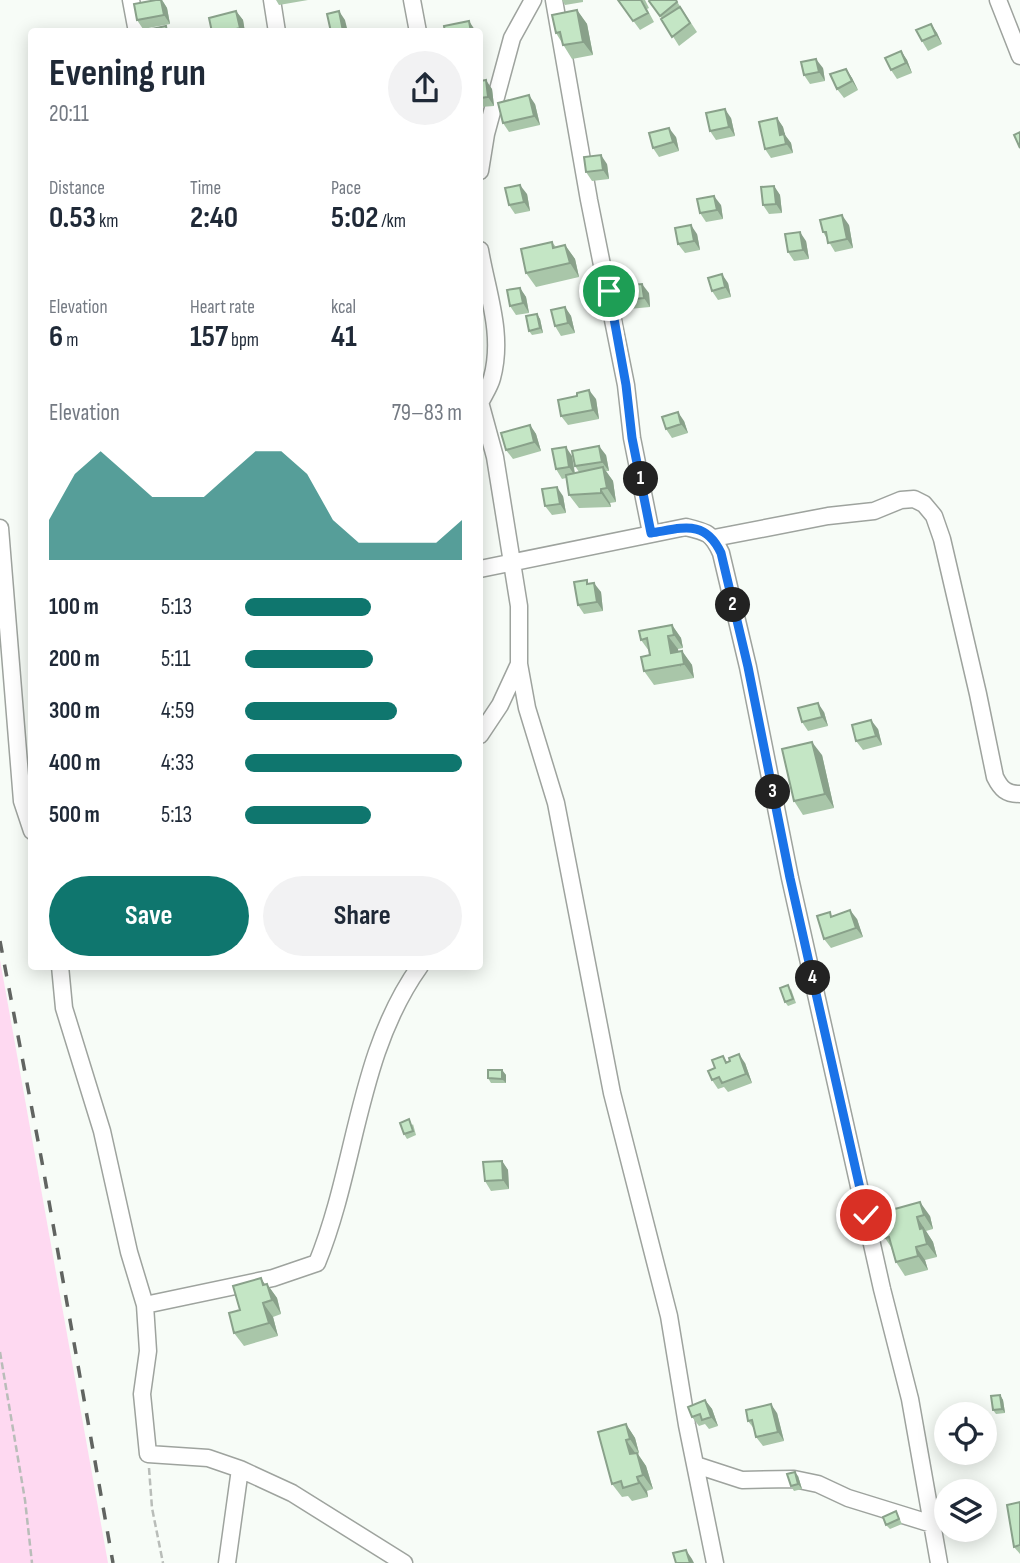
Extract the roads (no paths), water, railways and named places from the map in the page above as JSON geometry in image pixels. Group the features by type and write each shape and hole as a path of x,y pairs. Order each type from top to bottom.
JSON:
{"street":[{"path":"131,0 136,28"},
{"path":"272,0 276,28"},
{"path":"412,0 417,28"},
{"path":"483,152 512,38 533,0"},
{"path":"554,0 651,533"},
{"path":"998,0 1020,56"},
{"path":"483,264 496,332 492,379 483,397"},
{"path":"483,414 495,457 519,606 519,664 527,708 556,803 612,1093 669,1316 687,1425 715,1563"},
{"path":"714,538 874,510 901,500 914,499 924,504 933,516 942,539 995,777 1000,788 1010,794 1020,794"},
{"path":"483,568 686,527 703,531 714,538 721,553 748,667 793,891 882,1289 910,1399 939,1563"},
{"path":"0,528 22,801 28,819"},
{"path":"483,730 500,705 519,664"},
{"path":"60,970 64,1008 102,1130 129,1252 145,1305 148,1351 142,1394 148,1454 208,1458 240,1469 303,1499 404,1563"},
{"path":"145,1305 273,1278 312,1267 317,1263 330,1231 364,1089 390,1016 404,988 417,970"},
{"path":"696,1465 742,1480 794,1479 818,1485 848,1498 932,1524"},
{"path":"226,1563 240,1469"}],"railway":[{"path":"0,941 113,1563"}]}
